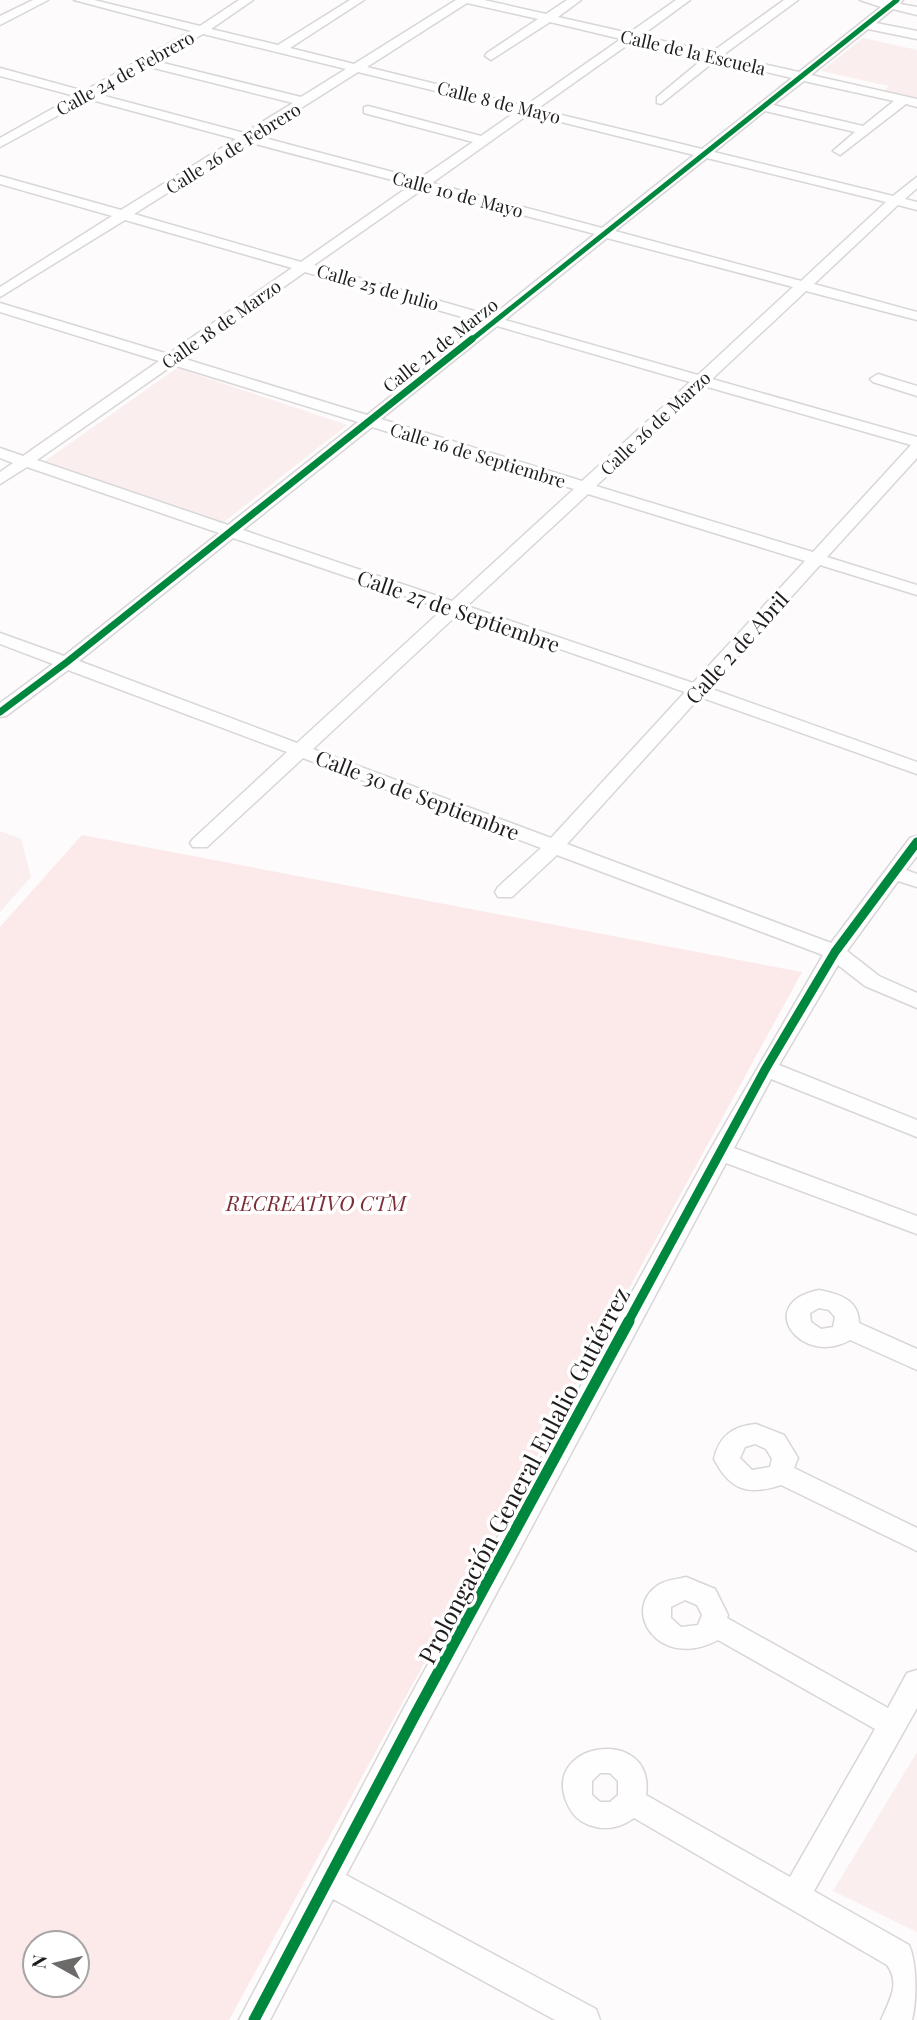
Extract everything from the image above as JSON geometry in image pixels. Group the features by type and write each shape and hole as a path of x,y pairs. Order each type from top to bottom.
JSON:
{"street":[{"path":"0,21 42,0"},
{"name":"Calle 8 de Mayo","path":"80,0 917,206"},
{"name":"Calle 24 de Febrero","path":"0,143 200,31 247,0"},
{"path":"280,49 358,0"},
{"name":"Calle de la Escuela","path":"467,0 917,103"},
{"name":"Calle 26 de Febrero","path":"0,293 467,0"},
{"path":"491,56 575,0"},
{"name":"Calle 18 de Marzo","path":"0,479 684,0"},
{"path":"661,100 714,56 792,0"},
{"path":"866,0 894,3 917,11"},
{"name":"Calle 21 de Marzo","path":"0,712 67,663 229,531 894,3"},
{"path":"868,25 917,35"},
{"path":"144,62 305,102"},
{"name":"Calle 10 de Mayo","path":"0,72 917,316"},
{"path":"840,151 903,100"},
{"path":"763,107 866,131"},
{"path":"368,110 484,141"},
{"name":"Calle 25 de Julio","path":"0,180 917,442"},
{"name":"Calle 26 de Marzo","path":"200,842 917,181"},
{"name":"Calle 16 de Septiembre","path":"0,307 917,590"},
{"path":"878,379 917,391"},
{"name":"Calle 2 de Abril","path":"505,892 555,846 917,449"},
{"name":"Calle 27 de Septiembre","path":"0,453 697,690 917,768"},
{"name":"Calle 30 de Septiembre","path":"0,638 835,952 872,981 917,1001"},
{"name":"Prolongación General Eulalio Gutiérrez","path":"254,2020 415,1715 766,1068 835,952 917,842"},
{"path":"895,873 917,881"},
{"path":"766,1068 917,1129"},
{"path":"720,1152 917,1225"},
{"path":"848,1328 917,1360"},
{"path":"780,1473 917,1540"},
{"path":"713,1624 891,1724"},
{"path":"796,1895 917,1682"},
{"path":"631,1801 898,1955 908,1965 912,1976 910,1991 896,2020"},
{"path":"329,1881 585,2020"}],"shaded area":[{"path":"863,38 917,50 917,98 884,91 889,86 821,71"},
{"path":"177,368 347,425 224,522 45,461"},
{"path":"0,831 21,839 31,877 0,912"},
{"path":"917,1752 917,1932 833,1891"}],"green space":[{"name":"RECREATIVO CTM","path":"82,835 802,972 229,2020 0,2020 0,927"}],"cycle path":[{"path":"0,712 67,662 897,0"},
{"path":"254,2020 415,1715 766,1068 835,952 917,842"}]}
